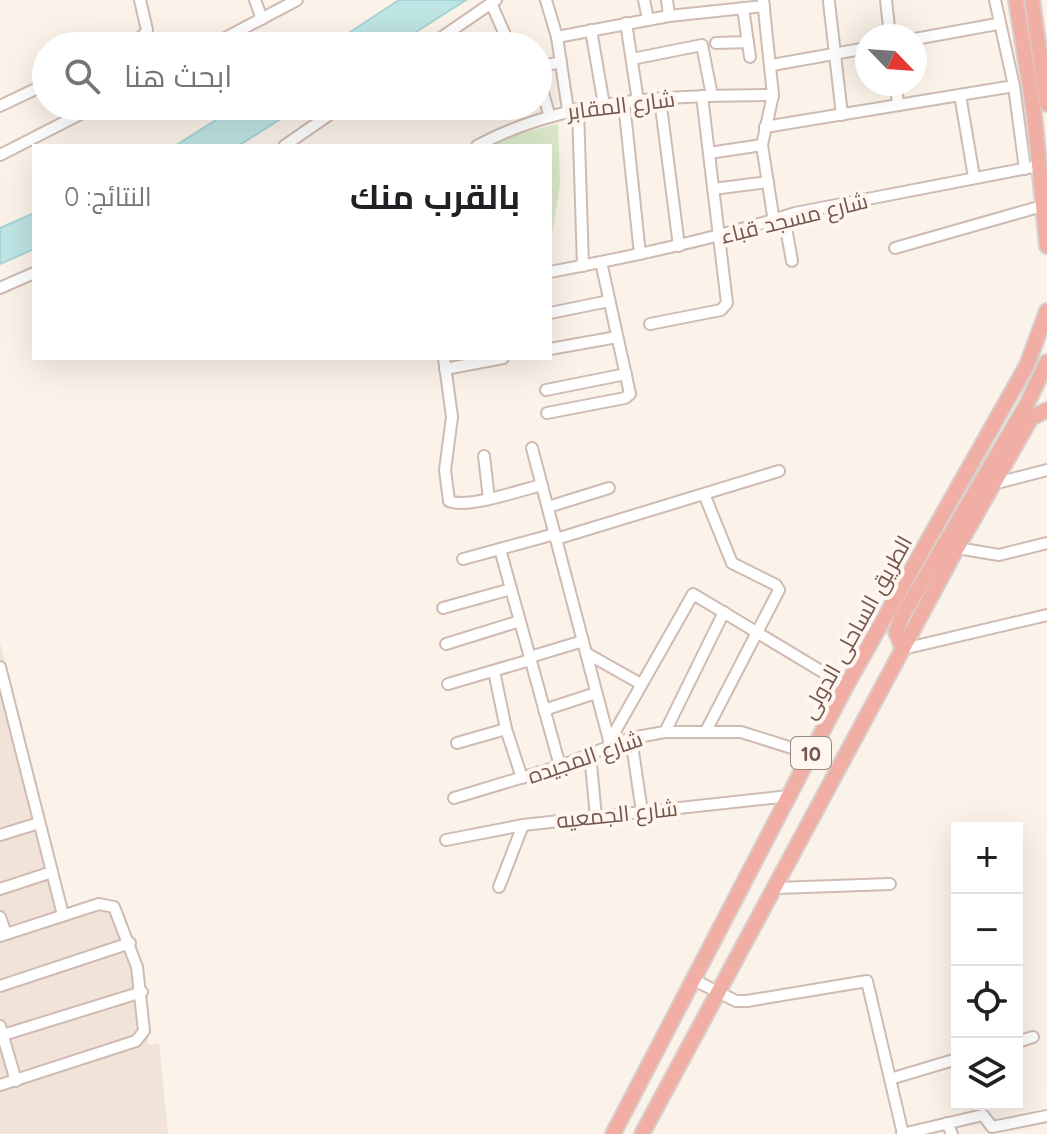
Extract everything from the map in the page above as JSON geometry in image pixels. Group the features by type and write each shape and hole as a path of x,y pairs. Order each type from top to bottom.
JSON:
{"highway":[{"path":"1016,0 1032,100 1032,168 1042,206 1047,246"},
{"path":"1032,0 1047,104"},
{"name":"الطريق الساحلى الدولى","path":"613,1134 846,686 1027,365 1047,311"},
{"path":"903,649 897,638 901,618 1010,434 1047,362"},
{"name":"10","path":"642,1134 777,888 957,548 1031,418 1047,410"}],"street":[{"path":"140,0 146,32"},
{"path":"255,0 262,19"},
{"path":"237,32 297,0"},
{"path":"546,0 573,109 583,266"},
{"path":"644,0 648,19"},
{"path":"667,0 669,16"},
{"path":"886,0 889,24"},
{"path":"995,0 997,24 1032,168"},
{"path":"450,32 494,2 505,32"},
{"path":"829,2 842,115"},
{"path":"557,37 648,19 764,3 773,95 762,145 768,182 792,261"},
{"path":"743,8 750,57"},
{"path":"626,23 638,101"},
{"path":"927,37 997,24"},
{"path":"591,30 604,105"},
{"path":"716,43 748,42"},
{"path":"632,59 702,45 709,153 726,306 650,324"},
{"path":"772,65 855,50"},
{"path":"552,64 561,62"},
{"path":"765,127 1014,86"},
{"path":"0,106 32,91"},
{"name":"شارع المقابر","path":"552,113 660,99 773,95"},
{"path":"960,95 974,177"},
{"path":"897,96 898,105"},
{"path":"660,99 679,246"},
{"path":"624,103 640,254"},
{"path":"0,155 69,120"},
{"path":"287,144 322,120"},
{"name":"شارع المقابر","path":"482,144 536,120"},
{"path":"709,153 762,145"},
{"name":"شارع مسجد قباء","path":"552,272 679,246 779,219 974,177 1032,168"},
{"path":"713,189 768,182"},
{"path":"895,248 1042,206"},
{"path":"547,413 628,396 631,390 601,262"},
{"path":"0,288 32,274"},
{"path":"552,313 609,301"},
{"path":"552,349 617,337"},
{"path":"468,361 445,363 452,430 445,470 447,498 456,504 542,485"},
{"path":"546,390 626,374"},
{"path":"532,448 610,744"},
{"path":"484,456 489,499"},
{"path":"993,484 1047,470"},
{"path":"463,559 555,536 779,471"},
{"path":"548,507 609,488"},
{"path":"704,494 732,563 779,588 706,731"},
{"path":"957,548 999,555 1047,543"},
{"path":"500,549 560,766"},
{"path":"443,608 511,589"},
{"path":"610,744 692,595 846,686"},
{"path":"665,732 724,612"},
{"path":"903,649 1047,615"},
{"path":"446,644 520,621"},
{"path":"448,684 530,658 584,647 641,684"},
{"path":"0,667 63,915"},
{"path":"494,671 506,729 522,778"},
{"path":"544,710 596,693"},
{"path":"457,743 506,729"},
{"name":"شارع المجيده","path":"454,798 560,766 610,744 665,732 741,732 811,754"},
{"path":"631,738 642,812"},
{"path":"590,754 596,817"},
{"name":"شارع الجمعيه","path":"446,840 523,825 789,796"},
{"path":"0,835 39,823"},
{"path":"499,887 523,825"},
{"path":"0,889 52,872"},
{"path":"777,888 890,884"},
{"path":"0,917 3,935 107,904 118,913 130,943 142,992 144,1031 136,1041 0,1085"},
{"path":"0,986 130,943"},
{"path":"694,980 736,1001 757,1001 866,980 870,984 902,1134 985,1115 992,1127 1047,1116"},
{"path":"16,1081 1,1031 142,992"},
{"path":"1023,1040 1033,1037"},
{"path":"890,1079 951,1061"},
{"path":"947,1123 952,1134"}],"shaded area":[{"path":"0,642 65,908 96,899 110,900 121,906 127,920 147,997 148,1045 159,1044 168,1134 0,1134"}],"green space":[{"path":"558,124 560,184 552,236 552,144 492,144 504,137"}],"water":[{"path":"399,0 466,0 416,32 350,32"},
{"path":"216,120 279,120 241,144 178,144"},
{"path":"32,214 32,250 0,264 0,228"}]}
